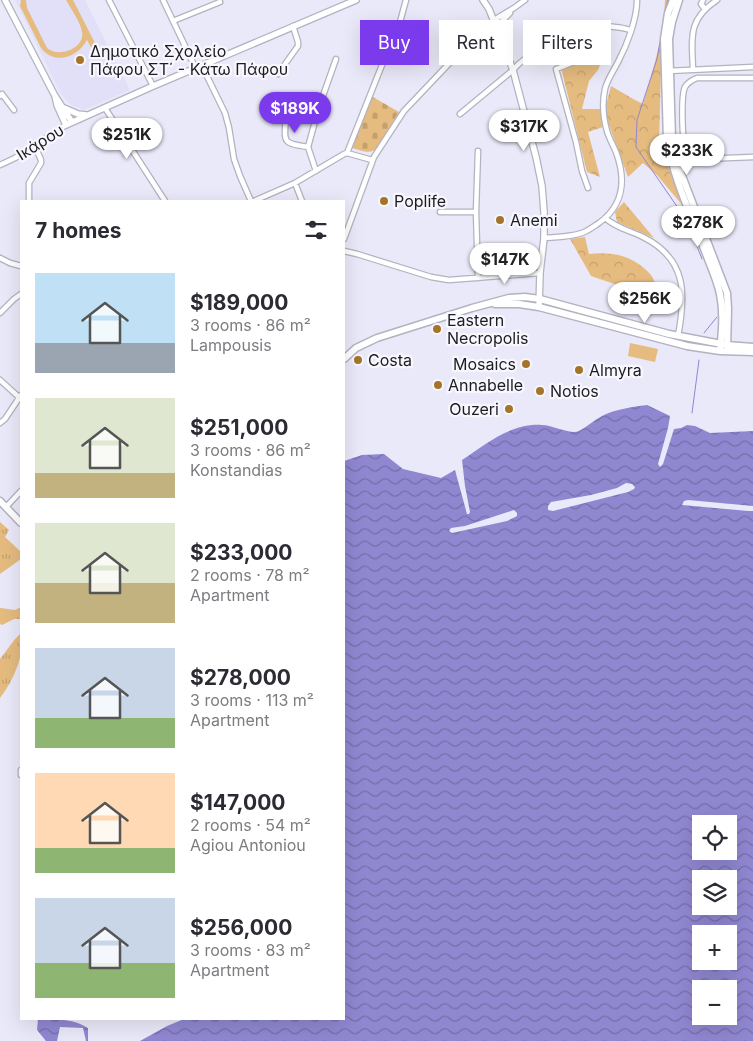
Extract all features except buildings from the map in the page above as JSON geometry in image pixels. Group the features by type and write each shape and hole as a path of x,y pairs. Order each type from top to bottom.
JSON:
{"main road":[{"path":"673,0 668,12 665,30 672,132 680,173 726,293 728,309 724,348"},
{"path":"679,0 670,31 667,71 666,133 668,149 675,174 718,286 721,301 724,348"},
{"path":"345,357 356,348 377,338 509,298 525,297 703,350 753,347"},
{"path":"537,302 724,348 753,352"},
{"path":"0,501 20,518"}],"street":[{"path":"5,0 55,96 72,122"},
{"path":"109,0 153,86"},
{"path":"163,0 225,114 234,159 240,176 252,200"},
{"name":"Ικάρου","path":"0,165 35,146 66,125 89,114 294,26 345,2 356,0"},
{"path":"255,200 295,182 347,153 400,22 406,0"},
{"path":"483,0 494,20 524,0"},
{"path":"544,238 574,235 590,229 605,218 620,194 622,187 620,170 616,152 607,132 603,109 605,88 622,54 631,30 637,0"},
{"path":"705,10 701,2 705,0 710,4"},
{"path":"693,70 693,31 705,10 716,0"},
{"path":"173,21 220,2"},
{"path":"503,20 514,8"},
{"path":"278,74 298,46 294,26"},
{"path":"611,26 631,30"},
{"path":"316,171 308,148 318,107 336,59"},
{"path":"460,114 523,60"},
{"path":"345,236 372,160 408,105 447,65"},
{"path":"510,65 536,157 542,186 544,238 537,302"},
{"path":"565,65 556,69 588,188"},
{"path":"667,71 753,67"},
{"path":"710,69 710,79"},
{"path":"753,78 693,79 684,89 683,96 684,143 690,152 703,160 753,157"},
{"path":"0,96 2,94 14,110"},
{"path":"55,96 66,125"},
{"path":"63,107 78,114 89,114"},
{"path":"105,108 164,200"},
{"path":"286,117 286,140 291,145 308,148"},
{"path":"30,200 29,183 41,163 35,146"},
{"path":"478,151 476,212 478,278"},
{"path":"676,157 690,152"},
{"path":"347,153 372,160"},
{"path":"295,182 302,200"},
{"path":"440,212 476,212"},
{"path":"605,218 614,226 642,236 655,244 665,252 676,268 682,282 683,294 678,336"},
{"path":"345,251 431,277 449,280 540,273"},
{"path":"0,258 20,266"},
{"path":"0,313 20,295"},
{"path":"0,381 20,396"},
{"path":"0,423 20,398"},
{"path":"6,506 20,493"}],"shaded area":[{"name":"Δημοτικό Σχολείο Πάφου ΣΤ΄ - Κάτω Πάφου","path":"15,0 85,0 130,90 84,110 71,105 61,94"}],"green space":[{"path":"21,0 26,0 27,8 47,48 52,51 64,52 75,47 82,38 80,24 66,0 73,0 97,47 92,49 87,40 72,55 59,58 47,54 41,48 20,6"},
{"path":"665,0 669,0 662,34 659,143 683,206 657,175 643,163 628,177 609,125 588,132 600,177 587,172 561,68 570,65 600,65 589,81 582,109 605,109 611,86 643,104 660,39"},
{"path":"371,96 399,112 376,149 367,152 352,148"},
{"path":"624,202 654,238 617,222 615,212"},
{"path":"585,237 589,254 615,254 638,263 651,275 661,300 591,276 570,239"},
{"path":"630,343 658,349 655,362 628,356"},
{"path":"0,522 9,530 5,537 20,551 20,560 0,574"},
{"path":"0,608 15,610 20,608 20,619 0,624"},
{"path":"20,634 19,663 0,698 0,659"}],"water":[{"path":"647,405 670,416 658,464 660,467 663,464 674,429 687,425 695,426 710,433 753,431 753,1041 140,1041 182,1020 345,1020 345,461 362,455 384,454 403,469 441,478 455,470 467,514 469,514 462,460 490,441 520,427 546,425 576,432 607,414"},
{"path":"38,1020 76,1022 88,1028 88,1041 86,1041 83,1028 60,1027 57,1041 46,1041 37,1030"}],"pier":[{"path":"626,483 632,484 635,487 634,489 553,511 548,510 551,502 591,495 617,488"},
{"path":"684,501 753,506 753,511 682,505"},
{"path":"514,510 517,516 507,521 452,533 449,531 451,528 465,526"}],"waterway":[{"path":"665,11 668,0"},
{"path":"665,15 657,59 637,120 636,147 687,221 702,259"},
{"path":"704,333 717,317"},
{"path":"692,413 699,360"}],"place":[{"name":"Δημοτικό Σχολείο Πάφου ΣΤ΄ - Κάτω Πάφου","path":"80,60"},
{"name":"Poplife","path":"384,201"},
{"name":"Anemi","path":"500,220"},
{"name":"Eastern Necropolis","path":"437,329"},
{"name":"Costa","path":"358,360"},
{"name":"Mosaics","path":"526,364"},
{"name":"Almyra","path":"579,370"},
{"name":"Annabelle","path":"438,385"},
{"name":"Notios","path":"540,391"},
{"name":"Ouzeri","path":"509,409"}]}
